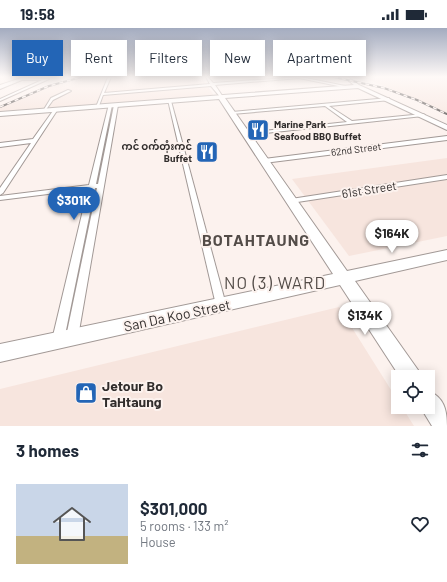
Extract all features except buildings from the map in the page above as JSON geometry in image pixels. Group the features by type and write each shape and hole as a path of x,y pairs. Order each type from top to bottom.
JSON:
{"main road":[{"path":"0,114 239,96"},
{"path":"381,96 447,127"},
{"path":"221,97 406,370"},
{"name":"San Da Koo Street","path":"0,353 447,256"},
{"path":"435,411 445,426"}],"street":[{"path":"0,100 11,96"},
{"path":"44,110 52,99 59,96"},
{"path":"97,106 102,96"},
{"path":"232,113 388,99"},
{"path":"169,101 221,305"},
{"path":"65,339 91,239 107,152 107,136 113,105"},
{"path":"326,105 352,122"},
{"path":"0,193 33,141 56,109"},
{"path":"246,134 421,115"},
{"path":"65,339 80,241 99,153 107,136"},
{"name":"62nd Street","path":"264,161 447,138"},
{"path":"0,145 33,141"},
{"path":"99,153 107,152"},
{"name":"61st Street","path":"291,201 447,177"},
{"path":"0,198 101,185"},
{"path":"80,241 91,239"}],"shaded area":[{"path":"24,96 214,96 0,113 0,106"},
{"path":"406,96 447,96 447,113"},
{"path":"447,158 447,236 349,256 292,179"},
{"path":"339,307 391,390 391,414 406,414 414,426 0,426 0,389"}],"railway":[{"path":"0,107 27,96"},
{"path":"405,96 447,114"}],"place":[{"name":"Marine Park Seafood BBQ Buffet","path":"258,130"},
{"name":"ကင် ဝက်တုံးကင် Buffet","path":"207,152"},
{"name":"Jetour Bo TaHtaung","path":"86,393"}],"district":[{"name":"BOTAHTAUNG","path":"256,239"},
{"name":"NO (3) WARD","path":"275,282"}]}
